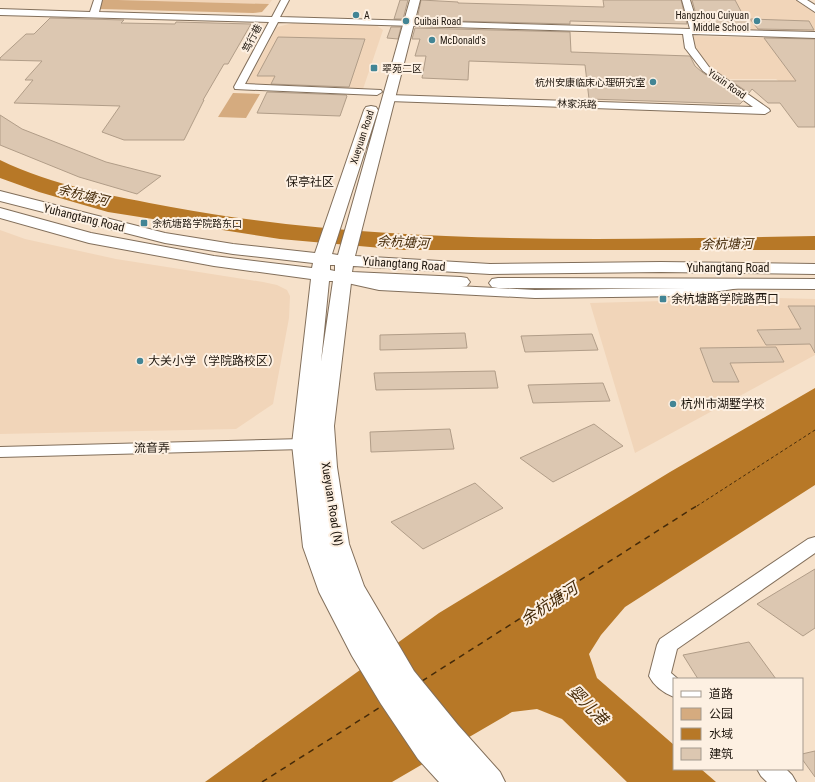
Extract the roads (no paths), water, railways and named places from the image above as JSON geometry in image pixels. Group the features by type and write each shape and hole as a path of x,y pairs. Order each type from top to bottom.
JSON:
{"main road":[{"name":"Xueyuan Road","path":"403,23 404,0"},
{"name":"Xueyuan Road","path":"345,261 364,186 383,95 403,23 415,0"},
{"name":"Xueyuan Road","path":"323,259 333,226 383,95"},
{"name":"Yuhangtang Road","path":"0,196 165,238 233,249 345,261 490,269 676,267 815,269"},
{"name":"Yuhangtang Road","path":"0,213 96,239 214,261 323,259"},
{"name":"Xueyuan Road (N)","path":"323,259 303,444 316,547 342,589 404,679 447,734 489,782"},
{"name":"Yuhangtang Road","path":"345,261 521,283 815,284"},
{"name":"Xueyuan Road (N)","path":"345,261 323,426 326,467 342,589 362,648 391,696 429,750 458,782"}],"street":[{"path":"94,14 98,0"},
{"name":"笃行巷","path":"239,87 285,0"},
{"name":"Yuxin Road","path":"686,0 691,31 690,48 706,68 765,111"},
{"path":"802,0 815,9"},
{"path":"0,21 10,12 16,3"},
{"path":"0,12 815,35"},
{"name":"林家浜路","path":"239,87 383,95 765,111"},
{"name":"流音弄","path":"0,452 303,444"},
{"path":"673,687 660,676 667,645 815,544"},
{"path":"770,770 784,782"}],"water":[{"name":"余杭塘河","path":"0,160 41,177 106,194 171,207 251,220 331,229 492,238 653,239 815,236 815,250 404,250 280,239 108,212 39,192 0,178"},
{"path":"815,388 815,485 625,607 601,635 589,654 597,678 673,744 673,770 702,770 716,782 627,782 562,719 537,709 512,712 392,782 205,782 439,613 670,472"}],"place":[{"name":"A","path":"356,15"},
{"name":"Cuibai Road","path":"406,21"},
{"name":"Hangzhou Cuiyuan Middle School","path":"757,21"},
{"name":"McDonald's","path":"432,40"},
{"name":"翠苑二区","path":"374,68"},
{"name":"杭州安康临床心理研究室","path":"653,82"},
{"name":"余杭塘路学院路东口","path":"144,223"},
{"name":"余杭塘路学院路西口","path":"663,299"},
{"name":"大关小学（学院路校区）","path":"140,361"},
{"name":"杭州市湖墅学校","path":"673,404"}],"district":[{"name":"保亭社区","path":"310,182"}],"water label":[{"name":"婴儿港","path":"588,705"}]}
